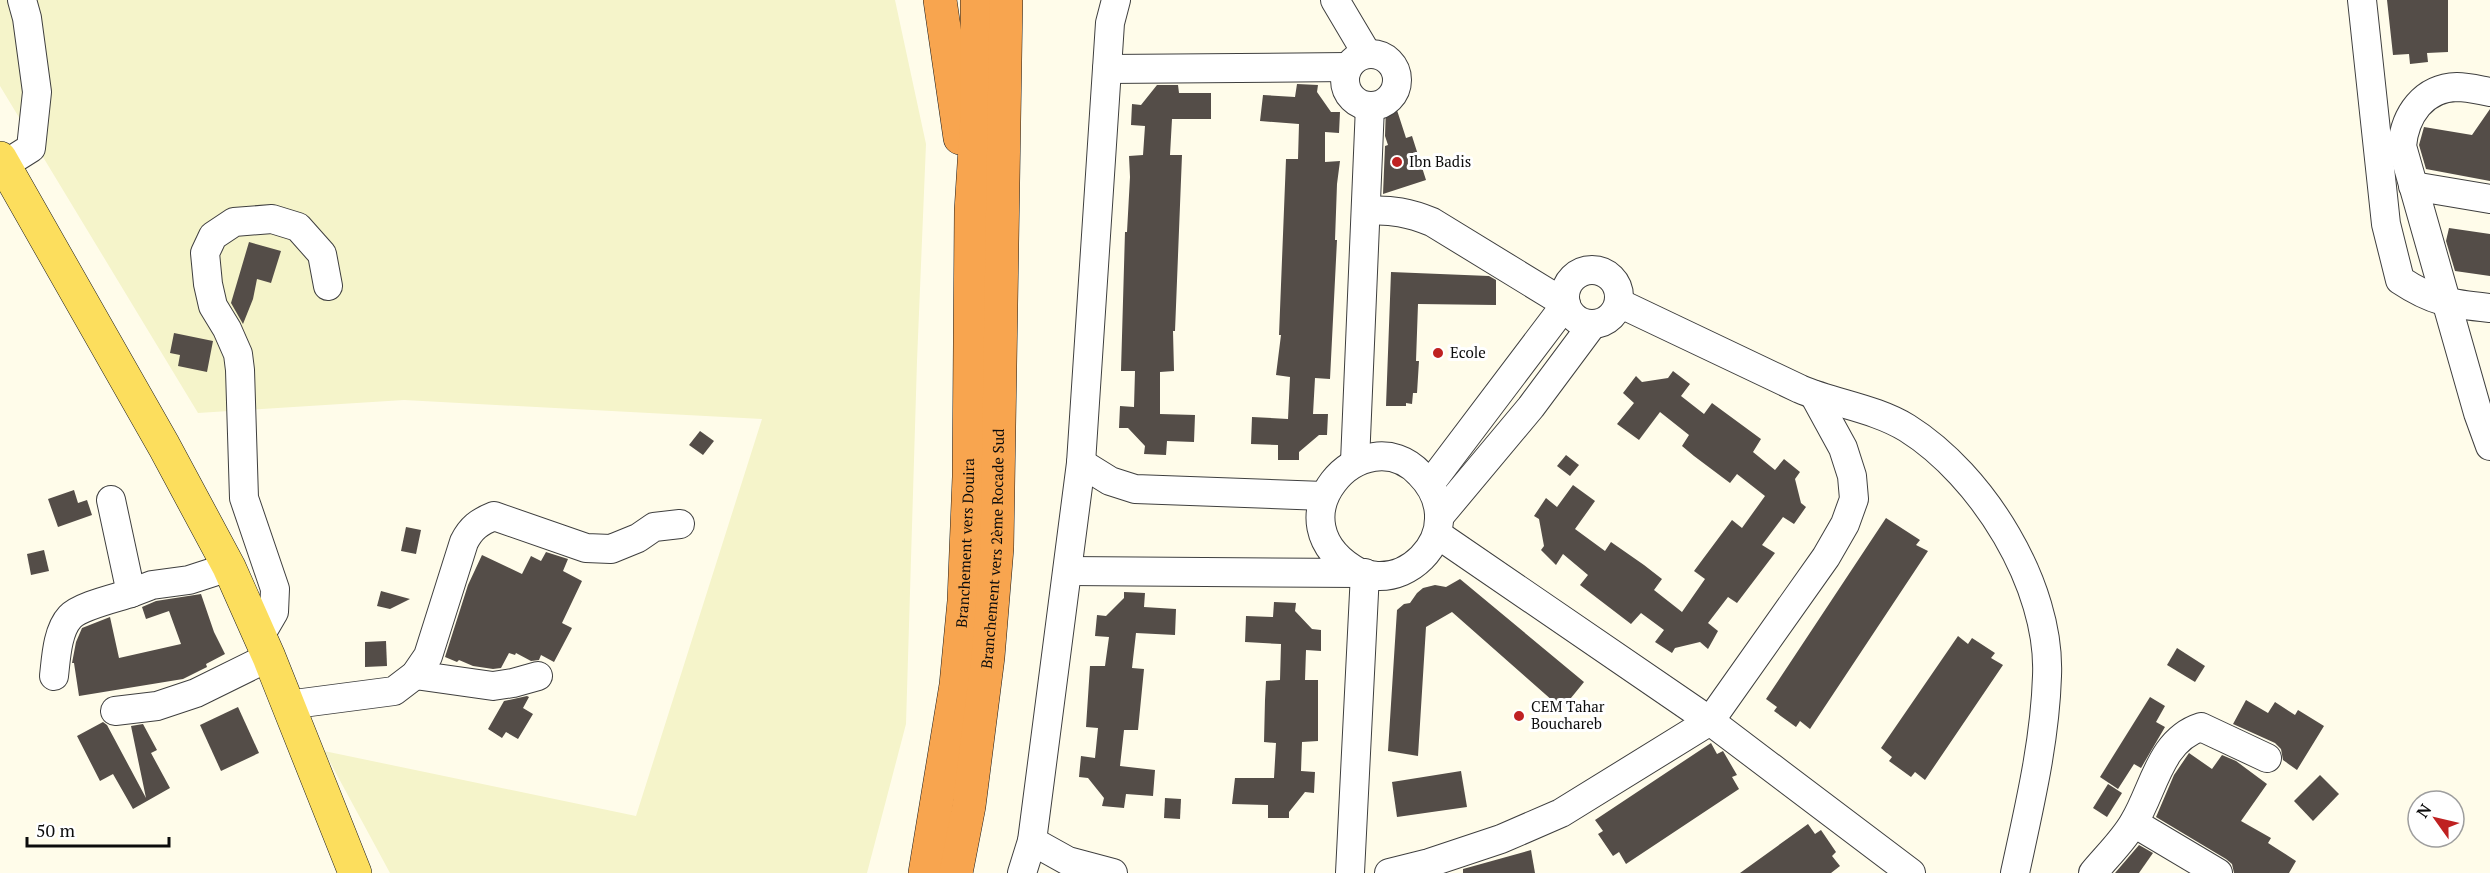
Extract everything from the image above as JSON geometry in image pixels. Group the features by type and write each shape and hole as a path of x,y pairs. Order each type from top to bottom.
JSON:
{"highway":[{"path":"940,0 971,211"},
{"path":"971,211 977,116 977,0"},
{"path":"1003,222 1006,0"},
{"path":"1003,222 1021,32 1027,0"},
{"name":"Branchement vers Douira","path":"925,873 956,685 964,602 969,477 971,211"},
{"name":"Branchement vers 2ème Rocade Sud","path":"956,873 969,806 988,657 997,548 1003,222"}],"main road":[{"path":"2,161 159,436 229,567 265,646 356,873"}],"street":[{"path":"2,161 31,148 38,92 27,18 22,0"},
{"path":"1022,873 1032,842 1081,463 1110,23 1116,0"},
{"path":"1335,0 1357,61"},
{"path":"2362,0 2386,224 2400,280 2422,294 2446,303 2490,308"},
{"path":"1107,69 1357,61 1375,54 1389,61 1396,76 1396,85 1387,101 1370,106 1353,100 1348,93 1345,76 1357,61"},
{"path":"2490,92 2459,87 2444,89 2430,95 2418,104 2409,117 2402,146 2446,303 2484,414 2490,446"},
{"path":"1355,462 1370,106"},
{"path":"2413,186 2490,199"},
{"path":"1366,211 1388,210 1411,213 1432,222 1566,304 1576,319 1592,325"},
{"path":"115,711 157,706 196,693 265,646 274,612 275,589 244,498 240,370 238,354 213,306 205,254 213,236 234,222 272,219 298,227 322,254 328,286"},
{"path":"1068,571 1362,573 1379,576 1398,573 1415,565 1428,551 1438,525 1592,325 1610,318 1619,303 1620,294 1612,278 1597,270 1587,270 1572,279 1567,286 1566,304 1430,484"},
{"path":"1619,303 1814,395 1864,409 1906,428 1954,465 1991,508 2020,563 2042,621 2047,674 2036,774 2015,873"},
{"path":"1389,873 1429,863 1501,839 1561,813 1710,721 1826,556 1845,524 1854,499 1852,476 1843,448 1814,395"},
{"path":"1362,573 1344,564 1330,550 1323,533 1320,514 1324,496 1342,470 1355,462 1376,457 1396,459 1415,468 1430,484 1437,499 1438,525"},
{"path":"1081,463 1110,481 1135,489 1324,496"},
{"path":"111,500 131,593"},
{"path":"287,705 394,692 415,675 428,656 464,542 470,531 481,521 494,516 586,548 603,549 621,546 654,527 680,525"},
{"path":"1438,525 1710,721 1903,871"},
{"path":"54,676 60,638 69,618 79,611 152,585 189,580 229,567"},
{"path":"1350,873 1362,573"},
{"path":"415,675 494,686 538,676"},
{"path":"2093,873 2134,824 2170,747 2186,732 2201,727 2267,758"},
{"path":"2134,824 2218,873"},
{"path":"1032,842 1068,861 1113,873"}],"green space":[{"path":"0,0 895,0 926,144 906,724 867,873 390,873 324,751 636,816 762,419 404,400 198,413 0,86"}],"building":[{"path":"2387,0 2448,0 2448,52 2427,53 2428,62 2410,64 2409,54 2393,55"},
{"path":"1297,84 1318,85 1317,92 1331,112 1340,112 1339,133 1325,132 1325,162 1340,161 1337,184 1335,240 1337,240 1330,379 1315,378 1313,414 1328,414 1327,435 1319,435 1299,452 1299,460 1278,460 1278,445 1251,444 1252,417 1288,419 1290,377 1276,375 1281,335 1279,335 1286,159 1298,159 1299,124 1260,121 1263,95 1295,97"},
{"path":"1157,85 1178,85 1179,93 1211,93 1211,119 1172,119 1170,155 1182,155 1175,331 1173,331 1174,371 1160,372 1160,414 1195,415 1194,442 1167,441 1166,455 1144,454 1145,446 1128,428 1119,428 1120,406 1134,407 1135,371 1121,371 1125,232 1127,232 1130,177 1129,156 1143,155 1145,126 1131,125 1132,104 1141,105"},
{"path":"1395,104 1406,138 1412,136 1426,180 1383,194 1385,146 1388,145 1385,136 1386,106"},
{"path":"2490,109 2490,181 2426,169 2419,145 2424,127 2472,135"},
{"path":"2449,228 2490,234 2490,276 2455,271 2446,241"},
{"path":"249,242 281,251 271,283 257,279 253,299 243,324 231,303"},
{"path":"1391,272 1489,276 1496,280 1496,305 1418,304 1417,393 1413,393 1412,404 1406,403 1406,406 1386,406"},
{"path":"174,333 213,341 207,372 178,366 180,355 170,353"},
{"path":"1673,371 1690,384 1681,396 1704,414 1712,403 1761,439 1753,452 1775,470 1784,459 1800,472 1795,479 1801,503 1806,507 1794,524 1783,517 1762,545 1775,553 1737,603 1728,597 1708,623 1718,631 1708,649 1700,642 1675,648 1672,653 1655,642 1664,630 1641,613 1631,624 1580,585 1588,575 1563,554 1556,565 1541,550 1544,546 1539,519 1534,516 1546,498 1557,507 1573,485 1595,501 1575,529 1605,551 1611,542 1644,565 1662,579 1654,590 1682,612 1705,579 1694,571 1732,520 1742,528 1765,496 1737,474 1730,483 1694,456 1682,446 1689,435 1660,412 1639,440 1617,424 1634,403 1623,393 1636,376 1642,382 1668,378"},
{"path":"700,431 714,441 703,455 689,445"},
{"path":"1566,455 1579,465 1570,476 1557,466"},
{"path":"74,490 78,503 87,500 92,515 58,527 48,499"},
{"path":"1886,518 1920,540 1916,545 1928,551 1810,729 1800,721 1796,727 1774,711 1777,707 1766,699"},
{"path":"406,527 421,530 416,554 401,551"},
{"path":"44,550 49,571 31,575 27,554"},
{"path":"546,552 568,559 563,571 582,581 562,623 572,628 554,662 541,655 539,660 531,661 516,653 515,655 509,653 501,668 493,669 473,666 459,660 457,662 445,657 468,585 482,555 522,574 531,556 541,561"},
{"path":"1460,579 1584,682 1562,709 1452,612 1426,627 1418,756 1388,751 1397,610 1404,604 1410,603 1423,588 1435,585 1446,587"},
{"path":"381,591 410,599 390,609 377,606"},
{"path":"1124,592 1145,593 1144,607 1176,609 1175,635 1136,633 1132,668 1144,669 1138,730 1124,730 1120,766 1155,770 1153,796 1126,794 1124,808 1102,806 1104,798 1088,778 1079,777 1081,756 1095,758 1098,728 1086,727 1090,666 1105,666 1109,637 1095,636 1097,615 1106,616 1124,598"},
{"path":"201,594 214,632 225,654 206,664 207,667 183,679 79,696 74,663 72,663 76,642 82,628 110,617 119,658 181,644 169,611 146,619 142,607 156,601"},
{"path":"1274,602 1296,603 1295,611 1312,629 1321,630 1321,651 1306,650 1305,680 1318,680 1318,741 1302,742 1301,771 1315,772 1314,793 1305,792 1289,812 1289,818 1268,818 1268,805 1232,804 1235,778 1274,778 1276,743 1264,742 1265,700 1266,681 1280,680 1281,644 1245,642 1246,616 1273,617"},
{"path":"1958,636 1968,644 1972,638 1995,653 1991,658 2003,665 1925,780 1915,772 1911,777 1889,761 1892,757 1881,748"},
{"path":"386,641 387,666 365,667 365,642"},
{"path":"2177,648 2205,666 2195,682 2167,665"},
{"path":"529,697 523,708 533,714 518,739 506,732 502,738 488,729 504,701"},
{"path":"2150,697 2165,706 2156,722 2165,727 2141,768 2134,764 2118,789 2100,777"},
{"path":"2246,700 2268,713 2275,702 2295,715 2298,710 2324,726 2297,770 2283,760 2281,749 2275,743 2233,724"},
{"path":"238,707 259,753 221,771 200,725"},
{"path":"103,722 107,725 146,798 131,726 143,724 157,750 151,753 170,788 133,809 113,774 100,781 77,736"},
{"path":"1711,743 1717,754 1723,751 1737,775 1732,777 1739,789 1626,864 1619,852 1613,856 1598,834 1603,831 1595,820"},
{"path":"2189,753 2212,769 2222,755 2236,761 2267,784 2241,821 2271,838 2268,843 2296,861 2289,873 2234,873 2232,864 2226,859 2156,817 2174,775"},
{"path":"1461,771 1467,807 1397,817 1392,782"},
{"path":"2320,775 2339,794 2313,821 2294,801"},
{"path":"2108,784 2122,793 2107,817 2093,808"},
{"path":"1165,798 1181,799 1180,819 1164,818"},
{"path":"1808,824 1815,834 1821,830 1836,852 1832,856 1840,866 1831,873 1740,873"},
{"path":"2139,845 2153,853 2139,873 2115,873"},
{"path":"1531,850 1535,873 1463,873 1463,869"}],"place":[{"name":"Ibn Badis","path":"1397,162"},
{"name":"Ecole","path":"1438,353"},
{"name":"CEM Tahar Bouchareb","path":"1519,716"}]}
